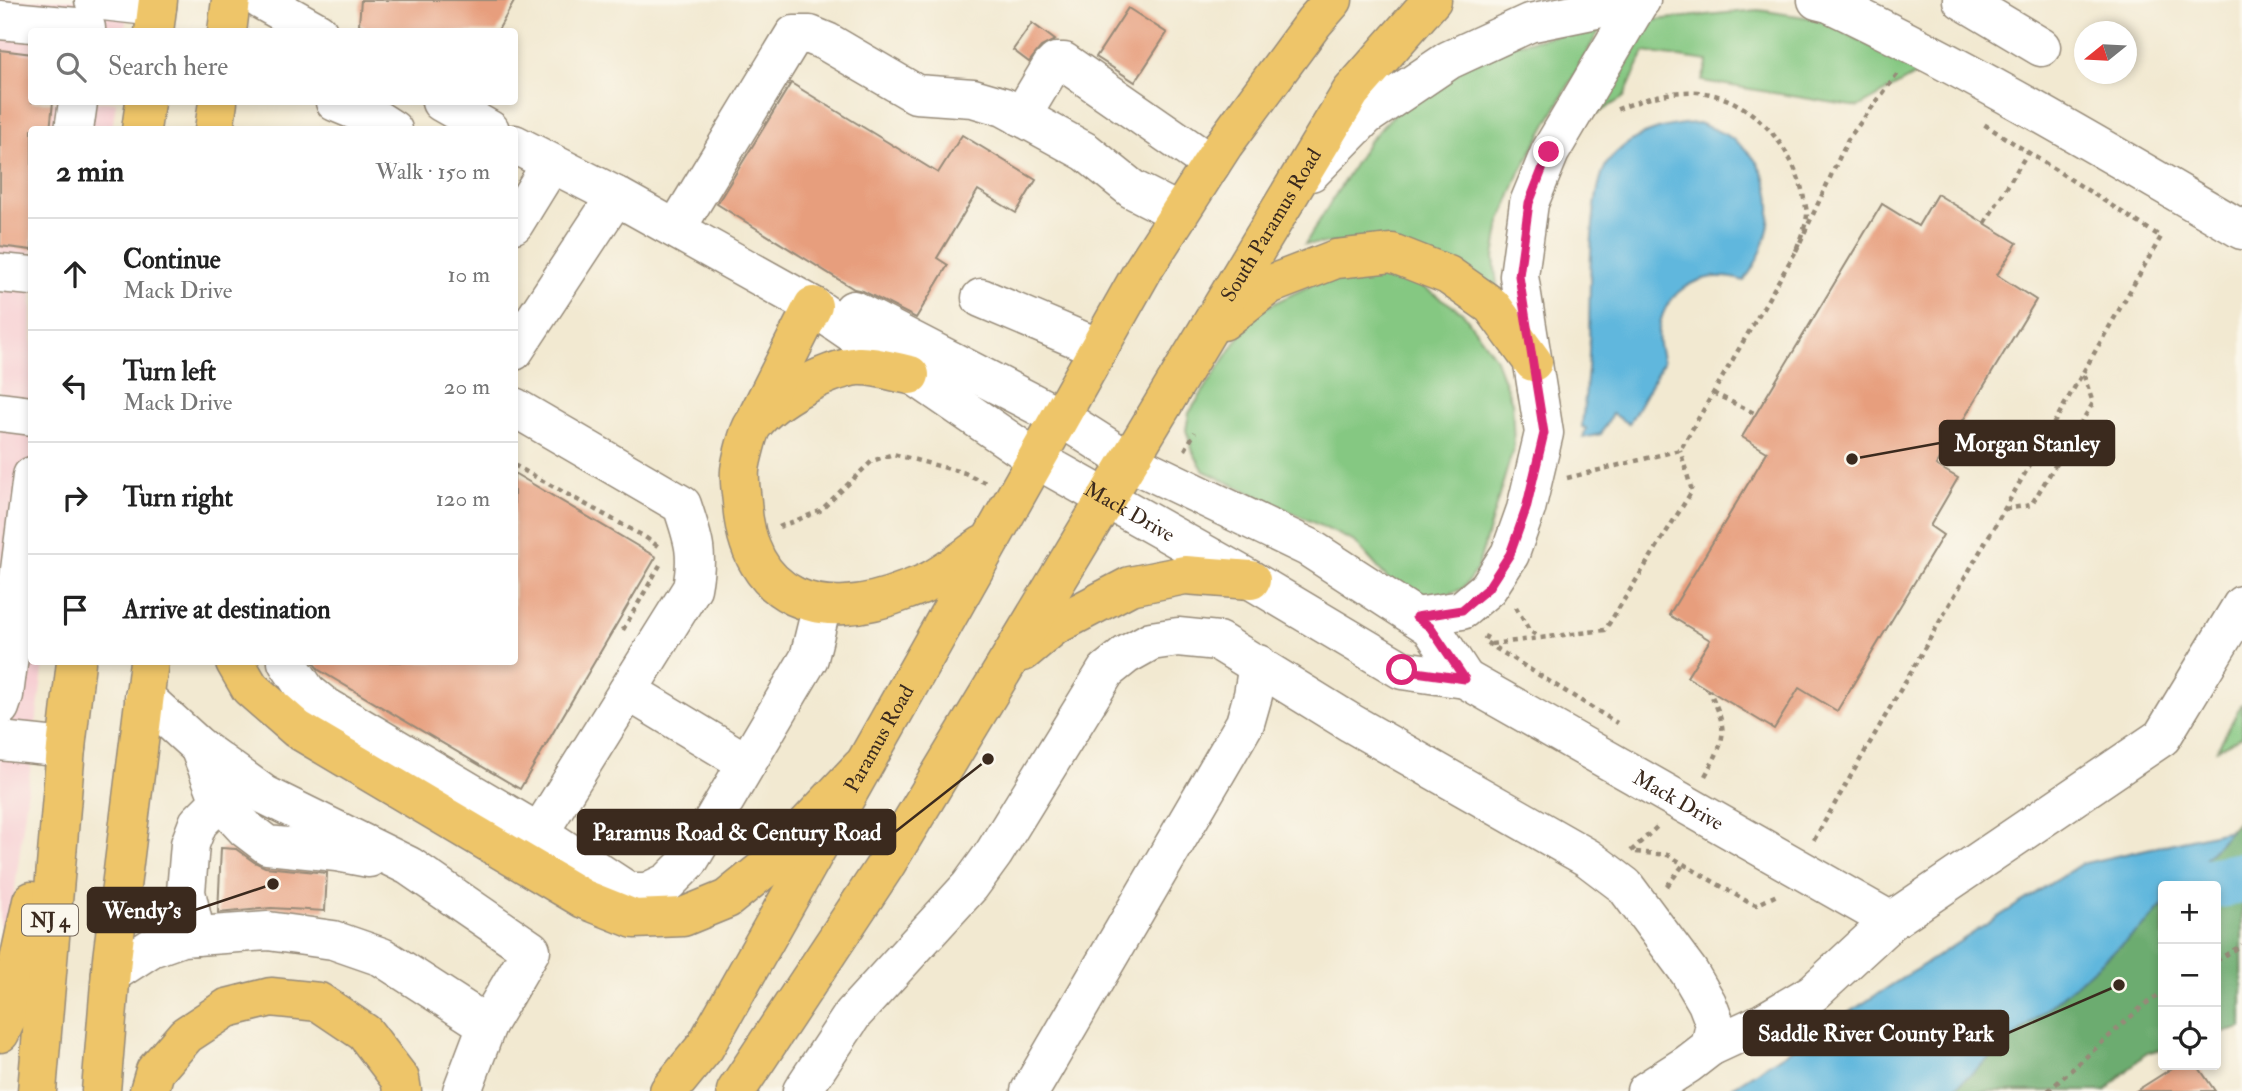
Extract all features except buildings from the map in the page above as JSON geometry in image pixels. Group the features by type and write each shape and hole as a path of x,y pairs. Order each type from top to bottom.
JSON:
{"main road":[{"path":"227,28 230,0"},
{"path":"1060,417 1143,270 1210,164 1333,0"},
{"name":"South Paramus Road","path":"1129,461 1351,92 1432,0"},
{"path":"142,126 145,105"},
{"path":"215,126 218,105"},
{"path":"1205,335 1269,285 1336,259 1392,253 1448,275 1492,306 1533,362"},
{"path":"813,306 752,426 740,470 742,510 752,551 762,569 774,583 794,597 822,605 851,606 887,598 933,579 990,540"},
{"path":"752,426 784,396 824,376 859,366 910,374"},
{"name":"Paramus Road","path":"669,1091 705,1047 1060,417"},
{"path":"736,1091 885,866 1129,461"},
{"path":"1005,666 1054,626 1130,586 1185,575 1251,580"},
{"name":"NJ 4","path":"37,1091 66,748 76,665"},
{"path":"237,665 250,688 296,729 584,899 634,919 682,917 727,899 769,866 861,767"},
{"path":"101,1091 111,974 146,679"},
{"path":"0,1033 6,1020 66,748"},
{"path":"149,1091 155,1071 186,1035 228,1008 271,998 319,1002 365,1034 400,1079 402,1091"}],"lane":[{"path":"261,0 306,17"},
{"path":"1288,196 1366,116 1449,60 1529,23 1640,0"},
{"path":"1416,617 1462,610 1488,588 1510,554 1526,509 1544,433 1519,276 1529,203 1549,152 1640,0"},
{"path":"1817,0 1909,41 2012,97 2242,230"},
{"path":"1962,0 2041,47"},
{"path":"0,20 156,13"},
{"path":"676,229 794,35 810,35 827,42 923,96 973,98 1004,110 1086,152 1132,189 1179,214"},
{"path":"1004,110 1056,62 1064,62 1210,164"},
{"path":"75,126 78,105"},
{"path":"341,105 384,126"},
{"path":"445,105 482,126"},
{"name":"Mack Drive","path":"518,146 616,196 813,306 1035,459 1251,580 1402,670 1465,679 1891,921"},
{"path":"518,212 551,164"},
{"path":"518,345 616,196"},
{"path":"0,273 28,276"},
{"path":"981,298 1099,348"},
{"name":"Mack Drive","path":"813,306 847,307 1060,417 1129,461 1308,547 1430,627 1465,679"},
{"path":"518,409 682,505 694,537 697,563 692,588 539,833"},
{"path":"0,412 28,416"},
{"path":"0,707 4,695 28,507"},
{"path":"289,665 307,692 323,705 539,833 629,892 647,892 667,882 690,861 809,658 822,605"},
{"path":"1646,1091 1710,1047 1764,1023 1813,993 1891,921 2162,737 2242,606"},
{"path":"802,1091 853,1014 971,886 1106,671 1126,655 1151,641 1178,636 1218,641 1351,723 1588,858 1625,886 1674,951 1707,1003 1715,1024 1710,1047"},
{"path":"1030,1091 1245,723 1258,664"},
{"path":"146,679 198,747 220,802 246,829 267,845 337,852 409,866"},
{"path":"628,691 747,763"},
{"path":"0,741 66,748"},
{"path":"198,747 258,790 409,866 531,950 487,1025 463,1088"},
{"path":"196,936 186,892 190,844 198,823 220,802 237,793 258,790"},
{"path":"111,974 151,948 182,937 268,931 333,940 382,957 487,1025"}],"path":[{"path":"1560,480 1680,450 1796,251 1848,139 1901,70"},
{"path":"1612,112 1664,95 1695,92 1715,95 1741,107 1766,127 1783,146 1800,179 1807,214 1796,251"},
{"path":"1812,844 2161,237 1973,117"},
{"path":"1985,223 2028,152"},
{"path":"2004,509 2031,505 2093,403 2083,373"},
{"path":"1713,393 1756,414"},
{"path":"1168,481 1195,432"},
{"path":"1490,645 1605,630 1692,491 1680,450"},
{"path":"748,534 795,522 820,511 872,461 892,454 965,473 1015,496"},
{"path":"518,467 658,545 663,557 660,566 619,636"},
{"path":"1515,603 1529,630 1541,638"},
{"path":"1490,629 1484,641 1625,729"},
{"path":"1709,690 1722,718 1724,736 1704,777 1715,784"},
{"path":"2221,958 2242,945"},
{"path":"2048,1091 2145,1004 2158,996"}],"shaded area":[{"path":"0,0 129,0 125,28 28,28 28,105 116,105 112,126 28,126 28,665 44,665 8,943 0,949"}],"green space":[{"path":"1758,10 1819,19 1921,72 1858,107 1702,81 1708,61 1644,52 1624,97 1587,120 1644,21"},
{"path":"1595,27 1599,31 1520,172 1500,223 1494,257 1498,295 1349,243 1305,244 1368,142 1411,96 1482,51"},
{"path":"1374,273 1415,282 1462,312 1495,357 1512,402 1514,446 1477,569 1462,589 1438,598 1412,602 1355,542 1204,471 1193,452 1186,430 1189,413 1258,311 1321,280"},
{"path":"2242,703 2242,736 2217,749"},
{"path":"2242,816 2242,1028 2221,1034 2221,881 2184,881"},
{"path":"2158,911 2158,1050 2146,1053 2105,1091 1951,1091"}],"water":[{"path":"1698,123 1737,142 1763,173 1770,209 1763,247 1744,281 1716,277 1702,279 1679,292 1663,314 1659,329 1663,362 1629,424 1612,414 1601,434 1583,438 1586,428 1582,427 1589,353 1593,224 1601,177 1608,162 1617,152 1637,138 1660,128"},
{"path":"2231,830 2185,881 2158,881 2158,911 2148,922 1951,1091 1726,1091 2081,864"}],"waterway":[{"path":"2221,882 2242,878"}],"place":[{"name":"Morgan Stanley","path":"1852,459"},
{"name":"Paramus Road & Century Road","path":"988,759"},
{"name":"Wendy's","path":"273,884"},
{"name":"Saddle River County Park","path":"2119,985"}],"route":[{"path":"1402,670 1465,679 1430,627 1416,617 1462,610 1488,588 1510,554 1526,509 1544,433 1519,276 1529,203 1549,152"}]}
